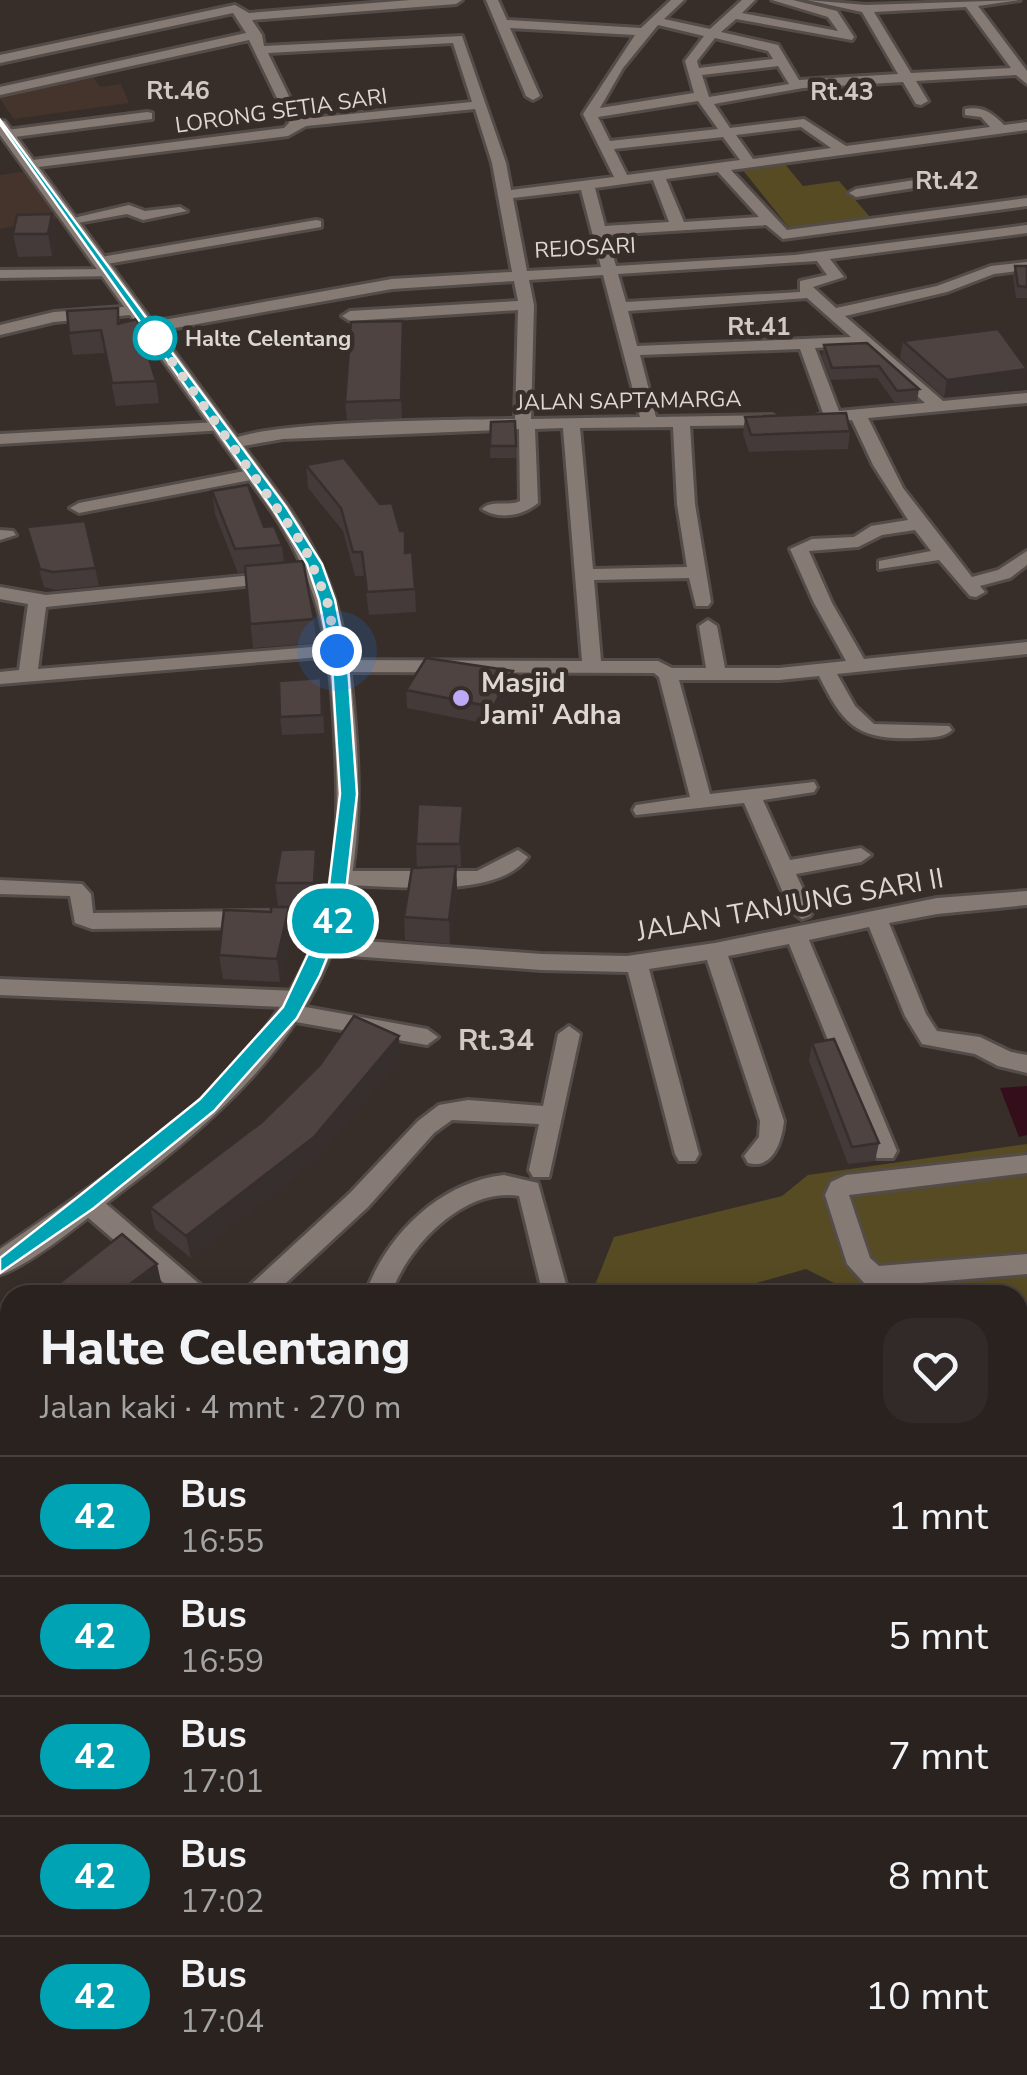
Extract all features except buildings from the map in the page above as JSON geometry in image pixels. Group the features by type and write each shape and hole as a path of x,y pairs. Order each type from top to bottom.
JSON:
{"street":[{"path":"245,16 456,0"},
{"path":"492,0 533,96"},
{"path":"749,0 693,55 703,99 749,163"},
{"path":"735,15 848,37 833,14 778,0"},
{"path":"814,0 866,9 1014,0"},
{"path":"590,114 606,81 669,3"},
{"path":"970,3 1025,78"},
{"path":"0,59 150,24 235,9 245,16 296,124"},
{"path":"866,9 921,101"},
{"path":"585,16 712,34 772,47 796,84"},
{"path":"504,24 650,25"},
{"path":"0,91 90,74 176,51 259,43 456,38 506,195 526,305 528,506 516,510 491,509"},
{"path":"694,72 782,62"},
{"path":"796,84 906,76 1025,78"},
{"path":"590,114 793,90 796,84"},
{"name":"LORONG SETIA SARI","path":"11,143 288,132 296,124 479,105"},
{"path":"970,112 985,114 1001,130"},
{"path":"590,114 622,179"},
{"path":"0,1264 87,1202 207,1105 294,1006 324,946 341,878 348,794 338,659 319,574 255,474 72,220 11,143 147,116"},
{"path":"608,146 809,123 842,150"},
{"path":"506,195 1027,126"},
{"path":"720,166 784,235 795,258"},
{"path":"658,174 678,226"},
{"path":"856,194 928,182"},
{"path":"587,185 648,420"},
{"path":"906,186 934,215"},
{"path":"784,235 1021,203 1027,219"},
{"path":"72,220 129,209 145,216 180,211"},
{"path":"599,230 767,221"},
{"path":"0,274 105,267 316,224"},
{"name":"REJOSARI","path":"0,330 67,315 142,319 358,288 520,273 755,262 1027,229"},
{"path":"820,255 836,277 805,284 805,289 941,408"},
{"path":"755,262 770,274"},
{"path":"832,314 942,289 991,270 1027,266"},
{"path":"632,351 854,342 785,286"},
{"path":"620,307 800,298"},
{"path":"350,316 526,305"},
{"path":"806,344 833,418"},
{"path":"875,352 904,347"},
{"name":"JALAN SAPTAMARGA","path":"0,438 833,418 1027,398"},
{"path":"859,416 883,474 916,524 972,588 1004,574 1027,556"},
{"path":"681,420 686,504 702,602"},
{"path":"572,423 592,667"},
{"path":"80,508 255,474"},
{"path":"858,665 823,603 800,549 812,544 858,542 877,530 916,524"},
{"path":"885,565 944,554"},
{"path":"584,575 698,572"},
{"path":"0,592 20,592 37,602 319,574"},
{"path":"28,676 37,602"},
{"path":"708,626 717,674"},
{"path":"0,678 338,659 658,667 668,674 717,674 825,669 1027,648"},
{"path":"825,669 846,710 867,730 942,730"},
{"path":"668,674 702,803"},
{"path":"643,810 808,787"},
{"path":"751,796 783,868 799,922 885,1151"},
{"path":"783,868 861,855"},
{"path":"341,878 477,878 494,874 518,857"},
{"path":"0,887 75,889 80,894 82,916 92,921 334,918"},
{"name":"JALAN TANJUNG SARI II","path":"324,946 541,962 637,963 715,951 799,922 876,918 950,904 1027,898"},
{"path":"876,918 921,1026 930,1038 980,1046 1006,1060 1027,1064"},
{"path":"715,951 772,1120 770,1140 756,1156"},
{"path":"637,963 687,1154"},
{"path":"0,987 294,1006 427,1037"},
{"path":"541,1170 569,1034"},
{"path":"267,1285 360,1200 426,1127 447,1111 468,1108 552,1116"},
{"path":"1027,1164 846,1185 838,1189 837,1195 859,1264 868,1274 886,1277 1027,1264"},
{"path":"381,1285 384,1274 452,1200 513,1185 530,1190 554,1285"},
{"path":"87,1202 182,1285"}],"shaded area":[{"path":"92,75 100,87 121,84 129,103 14,119 0,99 0,92"},
{"path":"784,163 803,186 839,181 870,217 790,229 742,169"},
{"path":"27,171 60,218 0,229 0,175"},
{"path":"1027,1086 1027,1135 1019,1137 1000,1088"},
{"path":"1027,1144 1027,1285 838,1285 806,1269 749,1285 595,1285 614,1237 782,1196 808,1175"}],"bus line":[{"name":"42","path":"0,124 281,510 314,564 332,617 340,666 348,794 338,903 324,946 290,1012 261,1049 207,1105 87,1202 0,1264"}],"place":[{"name":"Halte Celentang","path":"155,338"},
{"name":"Masjid Jami' Adha","path":"461,698"}],"district":[{"name":"Rt.46","path":"178,90"},
{"name":"Rt.43","path":"842,91"},
{"name":"Rt.42","path":"947,180"},
{"name":"Rt.41","path":"759,326"},
{"name":"Rt.34","path":"496,1040"}],"route":[{"path":"155,338 148,328 281,510 314,564 332,617 337,651"}]}
